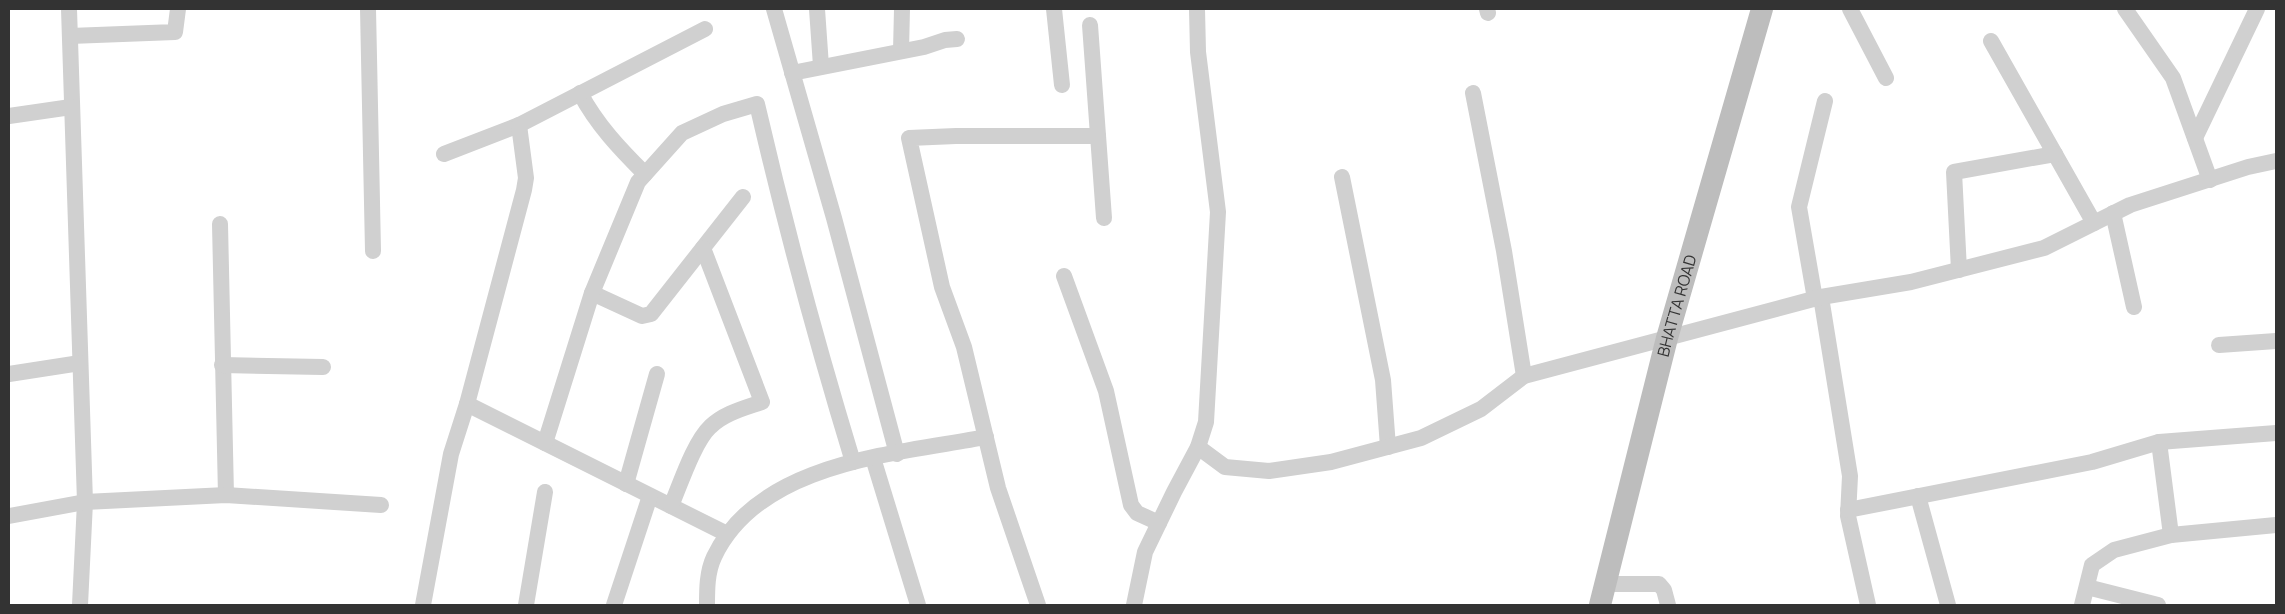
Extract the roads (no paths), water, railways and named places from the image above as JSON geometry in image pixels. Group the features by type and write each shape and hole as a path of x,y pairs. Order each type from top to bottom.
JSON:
{"main road":[{"name":"BHATTA ROAD","path":"1600,605 1667,338 1762,9"}],"street":[{"path":"69,9 85,502 80,605"},
{"path":"70,36 175,32 178,9"},
{"path":"368,9 374,251"},
{"path":"774,9 834,218 897,454"},
{"path":"818,9 821,66"},
{"path":"901,51 902,9"},
{"path":"1054,9 1062,85"},
{"path":"1134,605 1145,552 1198,447 1206,422 1218,212 1198,52 1197,9"},
{"path":"1850,9 1886,78"},
{"path":"2125,9 2173,78 2210,180"},
{"path":"2195,138 2257,9"},
{"path":"1090,25 1104,218"},
{"path":"444,154 519,125 705,30"},
{"path":"792,73 957,39"},
{"path":"1991,41 2094,223"},
{"path":"1474,93 1504,252 1524,376"},
{"path":"580,94 593,116 620,149 645,174"},
{"path":"1825,101 1799,207 1846,444 1850,476 1848,510 1851,535 1868,605"},
{"path":"544,442 592,293 638,182 682,133 723,114 757,104 822,361 853,462"},
{"path":"9,116 71,107"},
{"path":"423,605 451,454 468,404 524,190 526,178 519,125"},
{"path":"1038,605 998,488 964,347 942,287 909,138 956,136 1098,136"},
{"path":"1959,270 1954,172 2055,154"},
{"path":"1198,447 1225,467 1270,471 1331,462 1388,447 1421,438 1482,409 1524,376 1818,298 1911,282 2044,248 2130,205 2248,167 2276,161"},
{"path":"1342,177 1383,380 1388,447"},
{"path":"592,293 642,316 651,314 743,197"},
{"path":"2112,213 2134,307"},
{"path":"220,224 226,495"},
{"path":"670,506 702,438 711,426 731,413 762,402 703,248"},
{"path":"1064,276 1106,391 1131,504 1137,513 1159,523"},
{"path":"2219,345 2276,341"},
{"path":"9,374 80,363"},
{"path":"222,365 323,367"},
{"path":"626,484 658,374"},
{"path":"468,404 727,534"},
{"path":"1848,510 2092,462 2159,442 2276,433"},
{"path":"707,605 707,581 713,558 727,534 760,500 796,481 853,462 986,437"},
{"path":"2159,442 2171,535"},
{"path":"872,458 918,605"},
{"path":"526,605 545,492"},
{"path":"9,516 85,502 226,495 381,505"},
{"path":"614,605 650,496"},
{"path":"1918,496 1948,605"},
{"path":"2082,605 2092,565 2114,550 2171,535 2276,525"},
{"path":"1606,584 1659,584 1664,590 1668,605"},
{"path":"2087,587 2158,605"}]}
